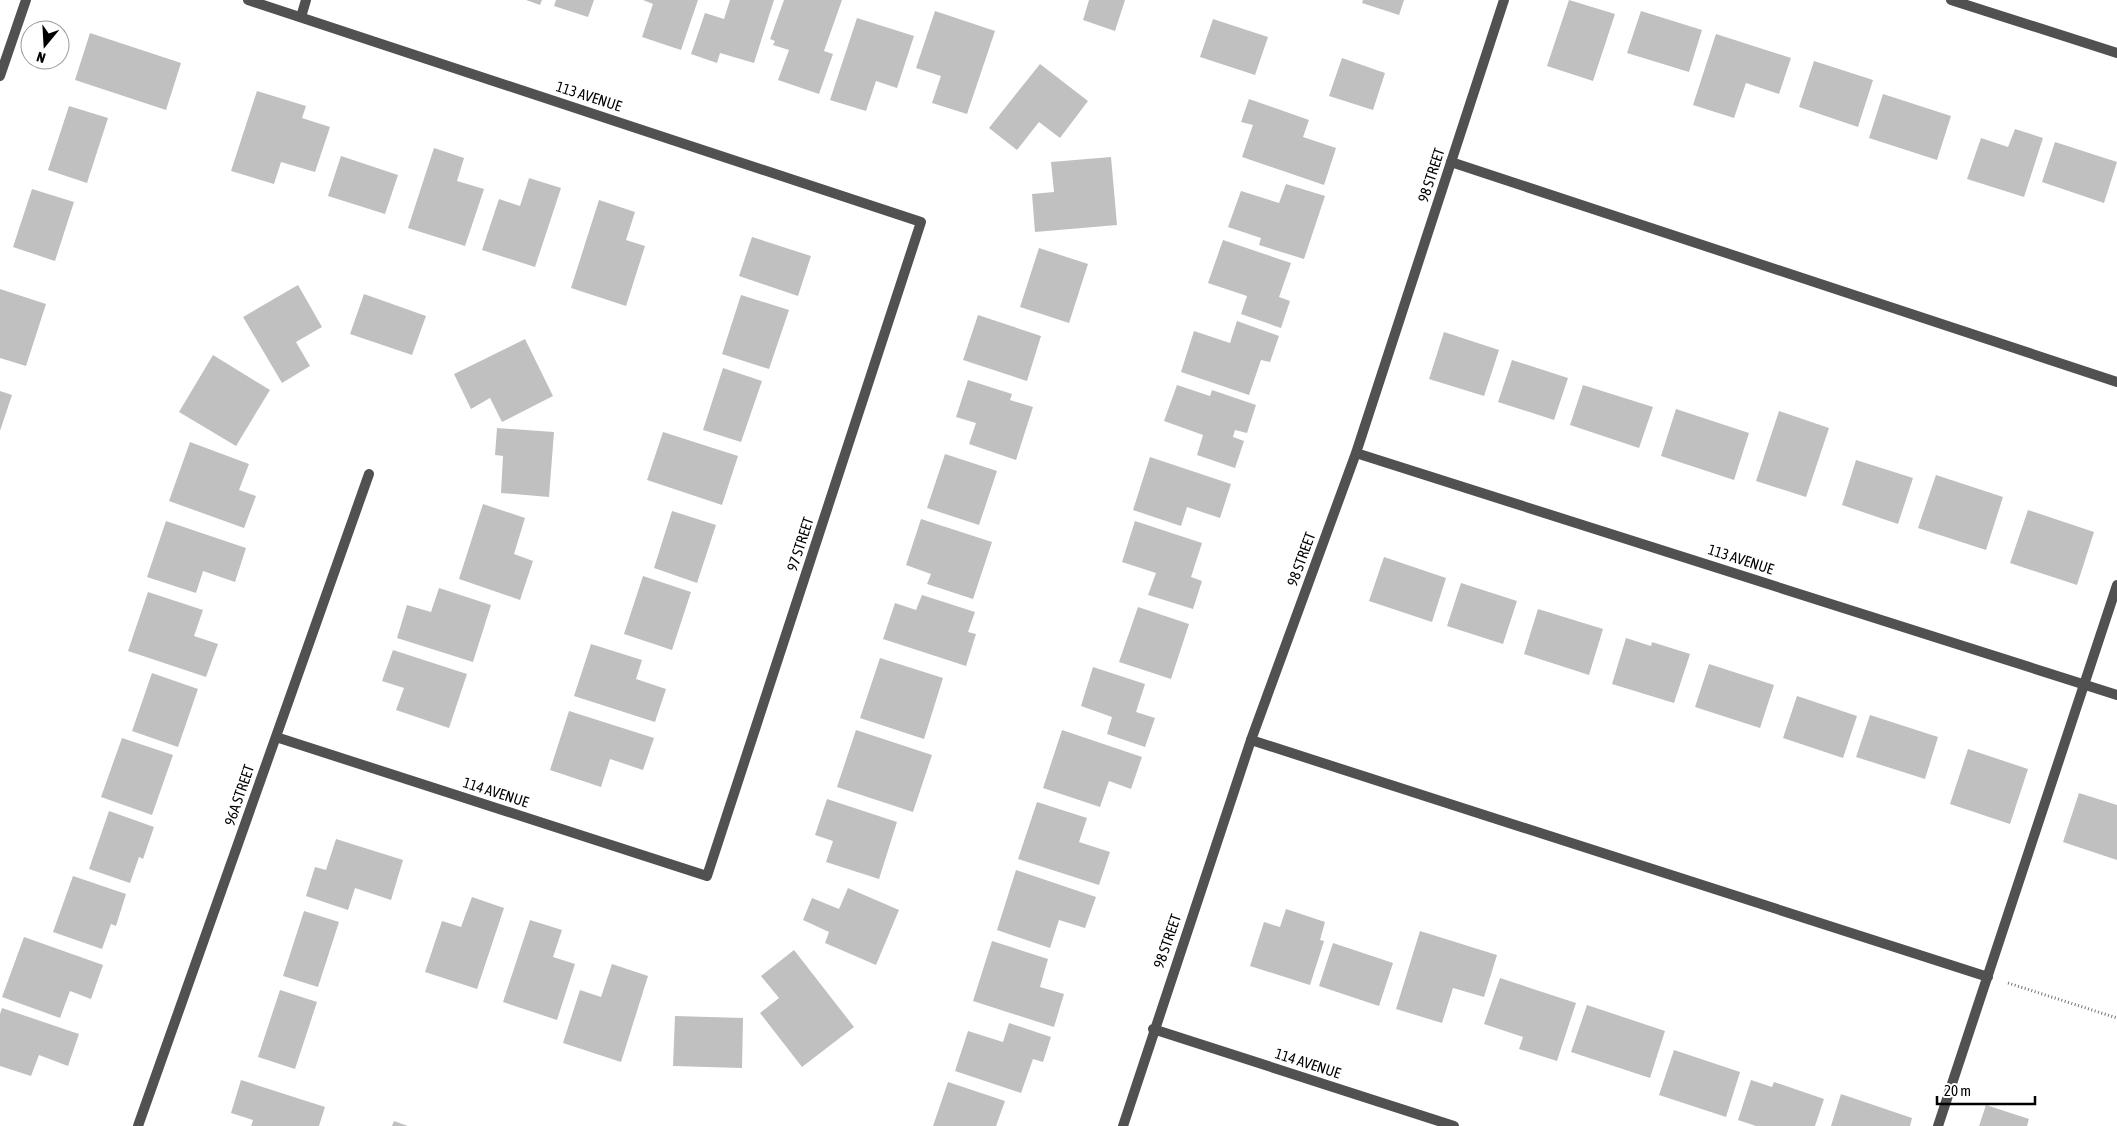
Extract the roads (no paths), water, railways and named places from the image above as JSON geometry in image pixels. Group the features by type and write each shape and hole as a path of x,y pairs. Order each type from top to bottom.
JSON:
{"street":[{"path":"0,76 26,0"},
{"name":"113 AVENUE","path":"248,0 921,222"},
{"path":"301,17 306,0"},
{"name":"98 STREET","path":"1123,1126 1153,1029 1251,740 1356,453 1504,0"},
{"path":"1951,0 2117,53"},
{"path":"1451,162 2117,382"},
{"name":"97 STREET","path":"707,876 921,222"},
{"name":"113 AVENUE","path":"1356,453 2117,695"},
{"name":"96A STREET","path":"138,1126 369,474"},
{"path":"1938,1126 2117,585"},
{"name":"114 AVENUE","path":"276,736 707,876"},
{"path":"1251,740 1988,977"},
{"name":"114 AVENUE","path":"1153,1029 1454,1126"}]}
